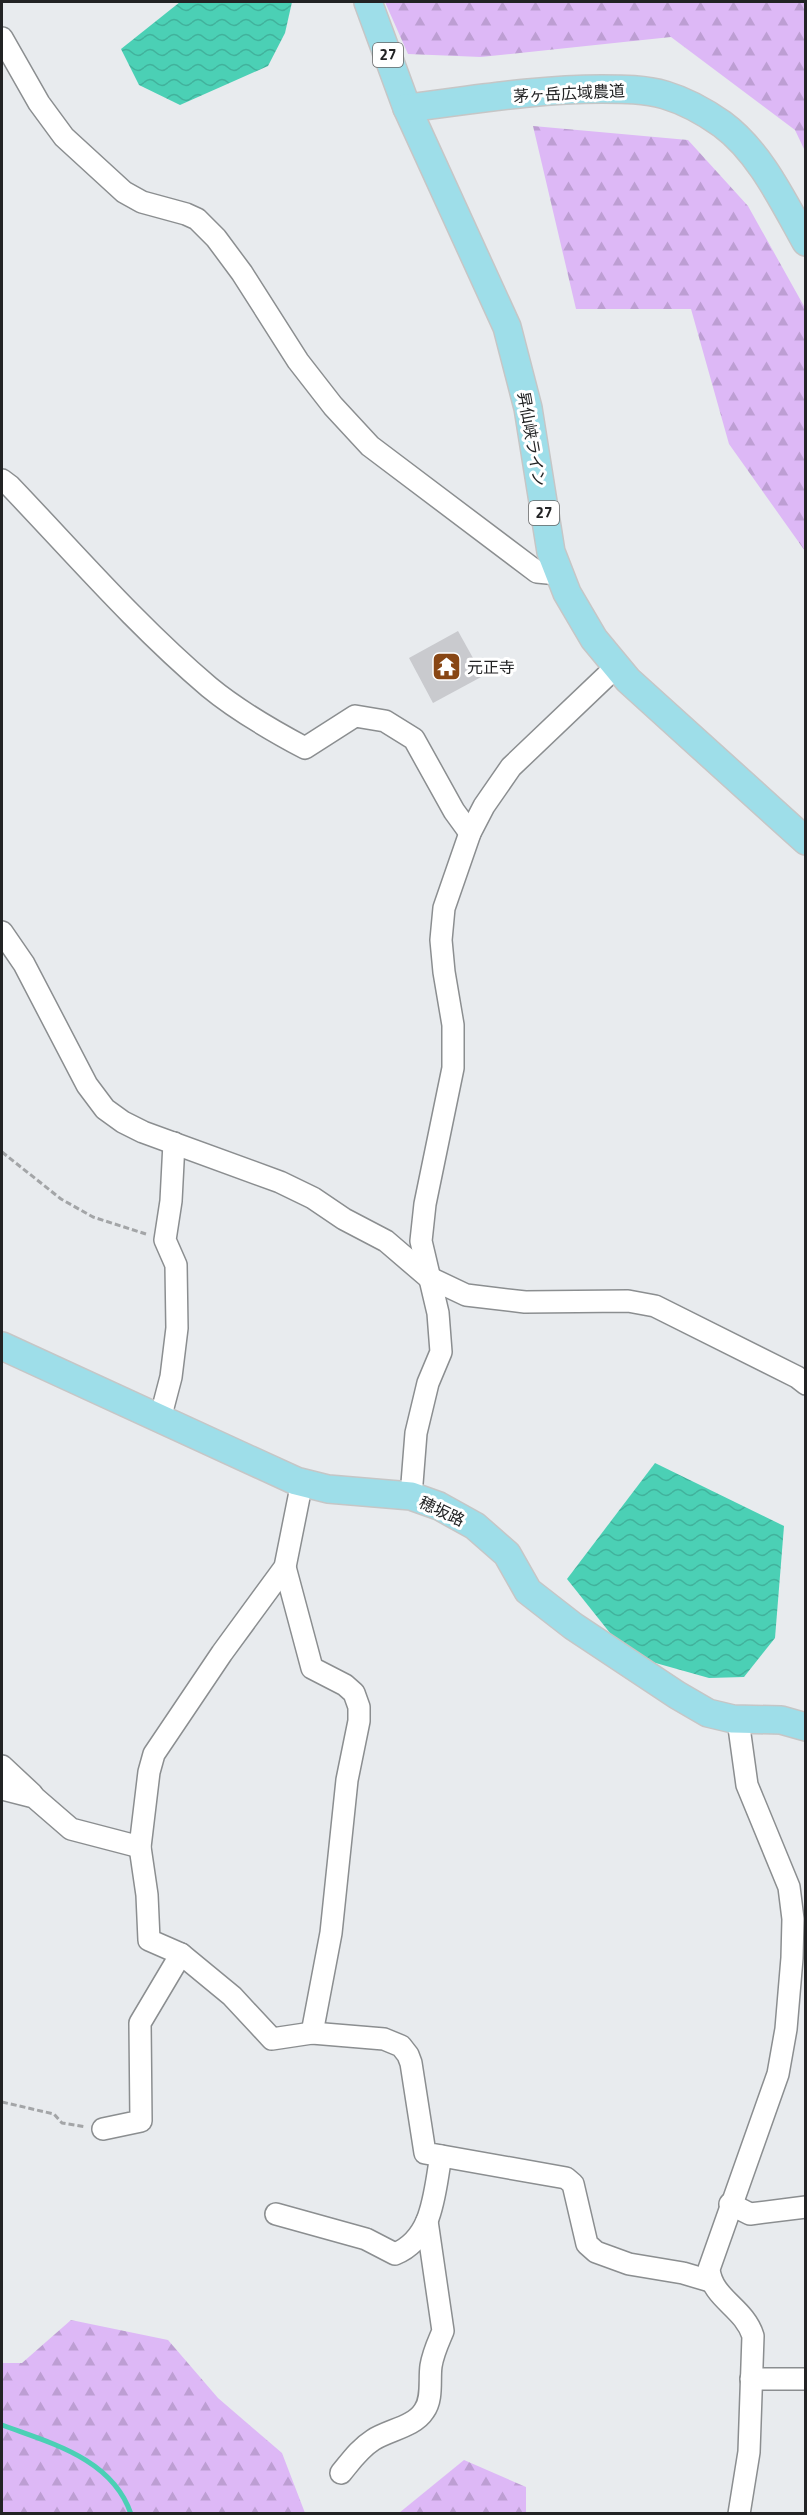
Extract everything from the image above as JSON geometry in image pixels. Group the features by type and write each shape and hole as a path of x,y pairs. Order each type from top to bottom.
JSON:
{"main road":[{"name":"昇仙峡ライン","path":"368,2 407,108 507,327 528,408 546,522 558,574 594,639 628,680 806,841"},
{"name":"茅ヶ岳広域農道","path":"407,108 576,89 636,89 663,94 686,102 723,125 745,148 780,196 806,242"},
{"name":"穂坂路","path":"2,1346 272,1472 328,1489 411,1496 439,1506 475,1526 507,1554 528,1591 573,1626 708,1713 738,1720 781,1720 806,1727"}],"street":[{"path":"2,38 39,103 64,137 124,192 142,202 197,219 216,238 242,273 298,361 333,406 370,446 537,572 558,574"},
{"path":"2,480 148,631 211,688 276,733 305,748 355,716 385,721 414,739 454,811 470,833"},
{"path":"411,1496 416,1433 428,1383 441,1352 438,1312 421,1241 425,1204 453,1068 453,1025 441,940 444,908 470,833 484,806 511,767 617,666"},
{"path":"2,932 24,964 87,1085 105,1109 123,1122 143,1132 280,1182 313,1198 344,1219 386,1241 428,1277 466,1295 525,1302 628,1301 655,1306 797,1377 806,1384"},
{"path":"160,1419 171,1377 177,1328 176,1265 165,1240 171,1201 174,1143"},
{"path":"302,1482 285,1567 222,1653 154,1754 149,1772 140,1847 147,1895 148,1940 181,1954 232,1996 272,2038 312,2033 384,2039 401,2046 411,2063 425,2153 566,2178 573,2184 587,2244 596,2252 629,2264 683,2273 710,2281"},
{"path":"285,1567 312,1668 345,1685 354,1693 359,1707 359,1721 347,1780 331,1933 312,2033"},
{"path":"738,1720 747,1785 789,1887 799,1965 778,2074 709,2268 710,2281 717,2293 749,2323 753,2336 749,2452 739,2514"},
{"path":"2,1766 71,1829 140,1847"},
{"path":"2,1789 34,1797"},
{"path":"103,2129 141,2121 140,2023 181,1954"},
{"path":"276,2214 366,2239 395,2254 409,2248 421,2235 427,2221 441,2156"},
{"path":"730,2204 750,2214 806,2207"},
{"path":"341,2473 360,2449 374,2439 415,2420 424,2412 429,2402 431,2364 435,2347 443,2331 427,2221"},
{"path":"751,2379 806,2379"}],"path":[{"path":"2,1152 62,1199 93,1217 165,1240"},
{"path":"2,2102 54,2114 62,2123 103,2129"}],"green space":[{"path":"385,2 805,2 805,151 795,130 671,37 481,57 408,54"},
{"path":"533,126 688,140 748,206 805,308 805,551 729,444 691,309 576,309"},
{"path":"71,2320 168,2340 218,2398 282,2453 305,2513 2,2513 2,2363 22,2363"},
{"path":"464,2460 526,2487 526,2513 399,2513"}],"water":[{"path":"180,2 292,2 285,33 268,66 180,105 139,85 121,49"},
{"path":"655,1463 784,1526 775,1638 744,1677 709,1678 645,1660 614,1638 567,1579"}],"building":[{"name":"元正寺","path":"458,631 483,676 433,703 409,658"}],"waterway":[{"path":"2,2425 59,2446 94,2466 110,2479 122,2495 131,2514"}],"place":[{"name":"元正寺","path":"446,667"}]}
